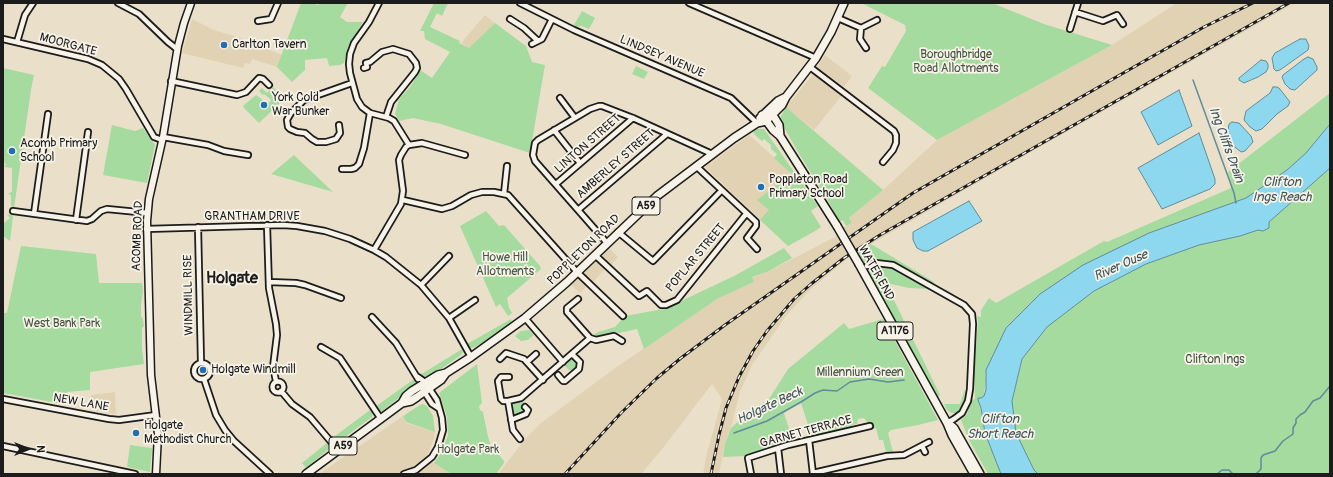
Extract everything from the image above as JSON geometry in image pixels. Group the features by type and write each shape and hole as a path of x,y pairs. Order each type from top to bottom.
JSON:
{"main road":[{"name":"ACOMB ROAD","path":"156,474 158,434 151,375 146,229 152,187 163,138 177,49 191,3"},
{"name":"A59","path":"756,123 782,105 786,97 810,67 838,18 844,3"},
{"name":"WATER END","path":"771,112 779,125 780,136"},
{"name":"WATER END","path":"764,118 773,130 780,136 837,226 974,474"},
{"name":"POPPLETON ROAD","path":"306,474 402,403 410,401 425,387 441,380 446,373 525,318 595,255 657,196 756,123"},
{"name":"WATER END","path":"947,423 954,428 980,474"}],"street":[{"path":"17,42 26,15 34,3"},
{"path":"118,3 139,14 177,49"},
{"path":"258,21 271,19 278,3"},
{"path":"379,3 354,43 350,54 349,64 352,83 359,104 370,113 386,117 394,121 409,145"},
{"name":"LINDSEY AVENUE","path":"520,3 609,45 731,98 756,123"},
{"path":"689,3 816,58"},
{"path":"1070,29 1078,3"},
{"path":"1075,12 1102,21 1117,16 1123,24"},
{"path":"838,18 861,28"},
{"path":"510,19 524,28 538,41"},
{"path":"532,44 542,39 552,19"},
{"path":"861,28 877,20"},
{"path":"861,28 860,39 866,48"},
{"name":"MOORGATE","path":"3,39 88,59 102,65 119,79 154,136 163,138"},
{"path":"364,68 367,67 366,63 370,62 382,52 393,49 409,54 416,63 417,68 415,72 391,102 386,117"},
{"path":"810,67 894,132 896,135 896,143 893,150 883,162"},
{"path":"171,81 237,95 246,92 259,78 263,79 269,85"},
{"path":"339,125 340,133 336,139 326,142 317,142 312,140 305,133 290,129 288,127 287,120 291,113 304,100 352,83"},
{"path":"560,98 575,118"},
{"path":"607,243 535,161 533,155 536,141 590,109 598,106 607,107 712,154"},
{"path":"342,169 355,168 361,159 366,140 370,113"},
{"path":"34,214 48,114"},
{"name":"LINTON STREET","path":"556,184 633,118"},
{"path":"554,130 580,163"},
{"path":"76,220 88,132"},
{"name":"AMBERLEY STREET","path":"578,210 667,134"},
{"path":"163,138 208,144 227,152 248,155"},
{"path":"374,250 403,200 399,160 403,150 409,145 422,143 465,155"},
{"path":"504,194 507,166"},
{"path":"696,166 756,222 756,226 747,238 757,249"},
{"path":"403,200 442,209 452,206 477,193 488,191 504,194 510,198 576,272 623,316"},
{"path":"618,232 653,261 722,191"},
{"path":"13,211 76,220 92,220 101,211 107,209 148,213"},
{"name":"POPLAR STREET","path":"595,255 640,296 647,291 664,306 675,301 746,214"},
{"path":"267,225 269,282 277,336 273,367 276,381 273,388 277,392 281,391 292,404 310,417 338,450"},
{"name":"GRANTHAM DRIVE","path":"146,229 267,225 297,226 325,231 350,239 374,250 400,267 421,285 449,318 471,357"},
{"name":"WINDMILL RISE","path":"198,227 201,362"},
{"path":"421,285 449,256"},
{"path":"867,266 876,263 893,265 964,304 972,314 971,374 968,401 962,412 954,420 947,423"},
{"path":"269,282 306,285 341,298"},
{"path":"578,299 567,308 567,312 590,338 596,340 614,336 622,341"},
{"path":"449,318 475,300"},
{"path":"372,317 396,343 425,387 437,400 442,418 443,430 438,447 432,458 422,466 404,474"},
{"path":"525,318 563,362"},
{"path":"509,377 501,377 498,380 501,399 506,401 522,398 590,338"},
{"path":"320,347 340,358 381,419"},
{"path":"500,359 504,354 508,353 520,357 527,362 543,380"},
{"path":"527,362 536,354"},
{"path":"558,376 565,381 579,369 580,362 572,354"},
{"name":"WINDMILL RISE","path":"201,362 208,365 210,370 208,376 204,379 199,379 194,374 194,366 201,362"},
{"name":"WINDMILL RISE","path":"204,379 216,415 225,430 234,441 270,474"},
{"path":"276,381 280,381 283,384 281,391"},
{"name":"NEW LANE","path":"3,399 109,419 119,420 156,415"},
{"path":"506,401 513,430 520,439"},
{"path":"511,420 520,417 527,412 528,410 525,407"},
{"name":"GARNET TERRACE","path":"751,474 748,458 778,448 870,426"},
{"path":"809,440 813,474 886,456 904,455 929,442"},
{"path":"3,446 136,474"},
{"path":"922,446 925,452"},
{"path":"778,448 781,474"}],"shaded area":[{"path":"1177,3 1295,3 1001,169 858,253 843,228 852,223 848,219 883,190 937,140 1112,45"},
{"path":"485,15 495,23 469,48 461,43"},
{"path":"192,19 214,30 260,44 260,46 283,55 277,67 252,59 250,64 245,63 243,68 182,53"},
{"path":"825,55 852,76 844,87 817,68"},
{"path":"815,72 843,94 814,130 786,107"},
{"name":"Poppleton Road Primary School","path":"749,135 794,175 793,182 821,227 788,246 705,167"},
{"path":"837,236 849,257 811,289 786,316 752,365 740,392 731,428 725,444 719,474 703,474 707,453 722,399 712,384 641,474 498,474 526,438 541,423 615,368 717,299 754,282 751,278 767,272"},
{"path":"609,248 618,257 611,265 602,256"},
{"path":"597,261 605,269 592,283 583,274"},
{"path":"579,278 587,286 580,293 571,285"},
{"path":"115,392 116,414 91,410 91,395"},
{"path":"403,416 406,423 435,432 434,439 427,456 434,463 451,474 319,474"}],"green space":[{"path":"301,3 312,3 318,5 320,3 348,3 340,17 347,22 363,22 348,47 344,63 329,66 327,58 305,60 305,70 292,82 277,67"},
{"path":"434,3 448,3 442,16 437,13 430,27 460,41 459,43 469,48 495,23 526,46 532,62 545,65 530,153 441,124 413,118 399,121 395,114 399,99 411,86 420,70 432,78 450,52 425,39 424,31 420,31"},
{"name":"Boroughbridge Road Allotments","path":"861,3 992,3 1044,24 1112,45 937,140 868,88 882,66 885,67 906,31 905,25"},
{"path":"582,11 595,18 589,29 582,26 575,27 574,25"},
{"path":"636,66 648,72 644,79 632,74"},
{"name":"Acomb Primary School","path":"3,68 34,75 14,208 11,205 10,194 8,194 12,192 12,168 4,167 6,164 3,161"},
{"path":"273,87 284,99 259,123 243,106 256,95 268,104 271,100 259,91 262,88 267,93"},
{"path":"1330,93 1330,124 1306,153 1287,170 1246,198 1149,233 1040,294 1006,328 985,375 986,380 984,396 979,401 985,433 1001,474 988,474 969,440 961,420 967,414 970,401 975,399 974,376 978,321 977,316 981,317 981,310 989,298 996,303 1104,241 1107,242 1231,188 1228,172"},
{"path":"786,107 883,190 849,218 852,223 846,226 843,220 839,222 830,204 798,152 781,122 780,118"},
{"path":"112,125 135,131 143,128 155,145 147,183 103,175"},
{"path":"757,129 764,129 818,206 811,211 821,227 788,246 760,220 769,210 757,200 792,174 774,158 777,154 771,149 771,145 764,139 762,141 755,135 753,132"},
{"path":"294,155 333,192 271,174"},
{"name":"Clifton Ings","path":"1330,168 1330,474 1038,474 1034,470 1016,433 1012,401 1022,359 1047,327 1094,291 1146,264 1199,245 1240,236 1258,230 1263,231 1269,228 1269,222"},
{"name":"Howe Hill Allotments","path":"486,211 499,226 504,225 541,269 507,298 509,308 512,313 508,316 500,304 496,307 460,226"},
{"path":"11,214 13,216 10,241 3,236 3,224 10,218 7,215"},
{"path":"871,244 934,282 930,289 909,288 891,284 890,292 940,395 938,397 858,253"},
{"name":"West Bank Park","path":"21,246 96,254 99,283 142,283 143,291 141,316 144,326 142,328 142,348 144,364 90,372 90,390 67,392 63,404 3,393 3,313 7,313"},
{"path":"784,248 792,258 767,272 752,277 754,282 717,299 644,349 637,329 597,337 593,335 615,327 625,316 663,309 677,303 736,275"},
{"path":"511,319 512,322 496,335 475,347 468,347 467,344"},
{"name":"Millennium Green","path":"883,319 938,420 891,430 888,433 893,452 886,452 883,440 879,440 876,428 872,429 870,422 867,422 864,418 858,419 857,424 852,425 852,427 812,437 801,403 784,413 793,441 746,456 723,457 725,444 731,428 750,411 769,399 788,369 844,323 849,329"},
{"path":"529,330 534,335 528,340 521,341 515,336 521,331"},
{"path":"462,349 463,352 461,355 428,378 420,377 420,375"},
{"path":"571,358 578,364 578,367 573,371 569,370 563,364"},
{"name":"Holgate Park","path":"477,364 482,403 479,406 480,410 483,412 491,445 504,463 496,474 451,474 434,463 441,453 448,435 447,417 439,393"},
{"path":"414,379 416,383 415,385 381,412 378,411 375,407"},
{"path":"965,389 964,403 960,410 956,413 952,413 947,410 944,404 960,404"},
{"path":"524,402 525,404 522,407 524,413 517,415 512,414 511,407 513,404"},
{"path":"423,404 427,406 433,416 435,432 406,422 403,416"},
{"path":"370,410 373,414 372,417 337,443 331,439"},
{"path":"327,443 331,445 329,449 306,468 302,463"},
{"path":"130,445 152,448 150,472 127,467"}],"water":[{"path":"1300,39 1306,39 1309,46 1308,50 1280,70 1276,71 1274,69 1272,58 1275,53"},
{"path":"1308,57 1313,59 1317,70 1295,90 1290,89 1285,84 1282,77 1283,75"},
{"path":"1261,60 1266,61 1268,64 1266,72 1244,83 1239,80 1239,78"},
{"path":"1273,87 1279,88 1290,102 1288,106 1277,114 1262,129 1256,131 1244,120 1246,111 1270,93"},
{"path":"1179,90 1192,126 1158,145 1141,112"},
{"path":"1232,122 1239,123 1251,136 1253,142 1245,151 1241,152 1231,144 1228,130 1229,124"},
{"path":"1330,124 1330,168 1269,222 1269,228 1263,231 1258,230 1240,236 1199,245 1146,264 1094,291 1047,327 1022,359 1012,401 1016,433 1034,470 1038,474 1001,474 985,433 978,398 984,396 986,390 986,370 1006,328 1040,294 1083,265 1149,233 1246,198 1287,170 1306,153"},
{"path":"1199,133 1215,179 1215,184 1210,189 1162,209 1138,168"},
{"path":"969,201 982,221 928,251 923,251 917,248 913,240 913,232"}],"waterway":[{"name":"Ing Cliffs Drain","path":"1193,80 1234,193 1236,203"},
{"name":"Holgate Beck","path":"734,433 767,421 815,393 823,390 837,391 850,382 869,379 888,382 904,380"},
{"path":"1256,474 1261,469 1261,458 1263,455 1275,451 1283,441 1293,434 1296,419 1305,412 1313,401 1320,398 1330,386"},
{"path":"1217,474 1222,470 1229,470 1233,474"}],"railway":[{"path":"565,474 621,413 657,378 681,358 725,325 913,193 1204,27 1253,3"},
{"path":"711,474 726,408 739,377 753,351 767,331 794,299 811,284 844,258 880,235 1289,3"}],"place":[{"name":"Carlton Tavern","path":"224,45"},
{"name":"York Cold War Bunker","path":"264,105"},
{"name":"Acomb Primary School","path":"12,151"},
{"name":"Poppleton Road Primary School","path":"761,187"},
{"name":"Holgate Windmill","path":"203,370"},
{"name":"Holgate Methodist Church","path":"136,433"}],"district":[{"name":"Holgate","path":"232,279"}],"water label":[{"name":"Clifton Ings Reach","path":"1282,190"},
{"name":"River Ouse","path":"1121,266"},
{"name":"Clifton Short Reach","path":"1000,428"}]}
